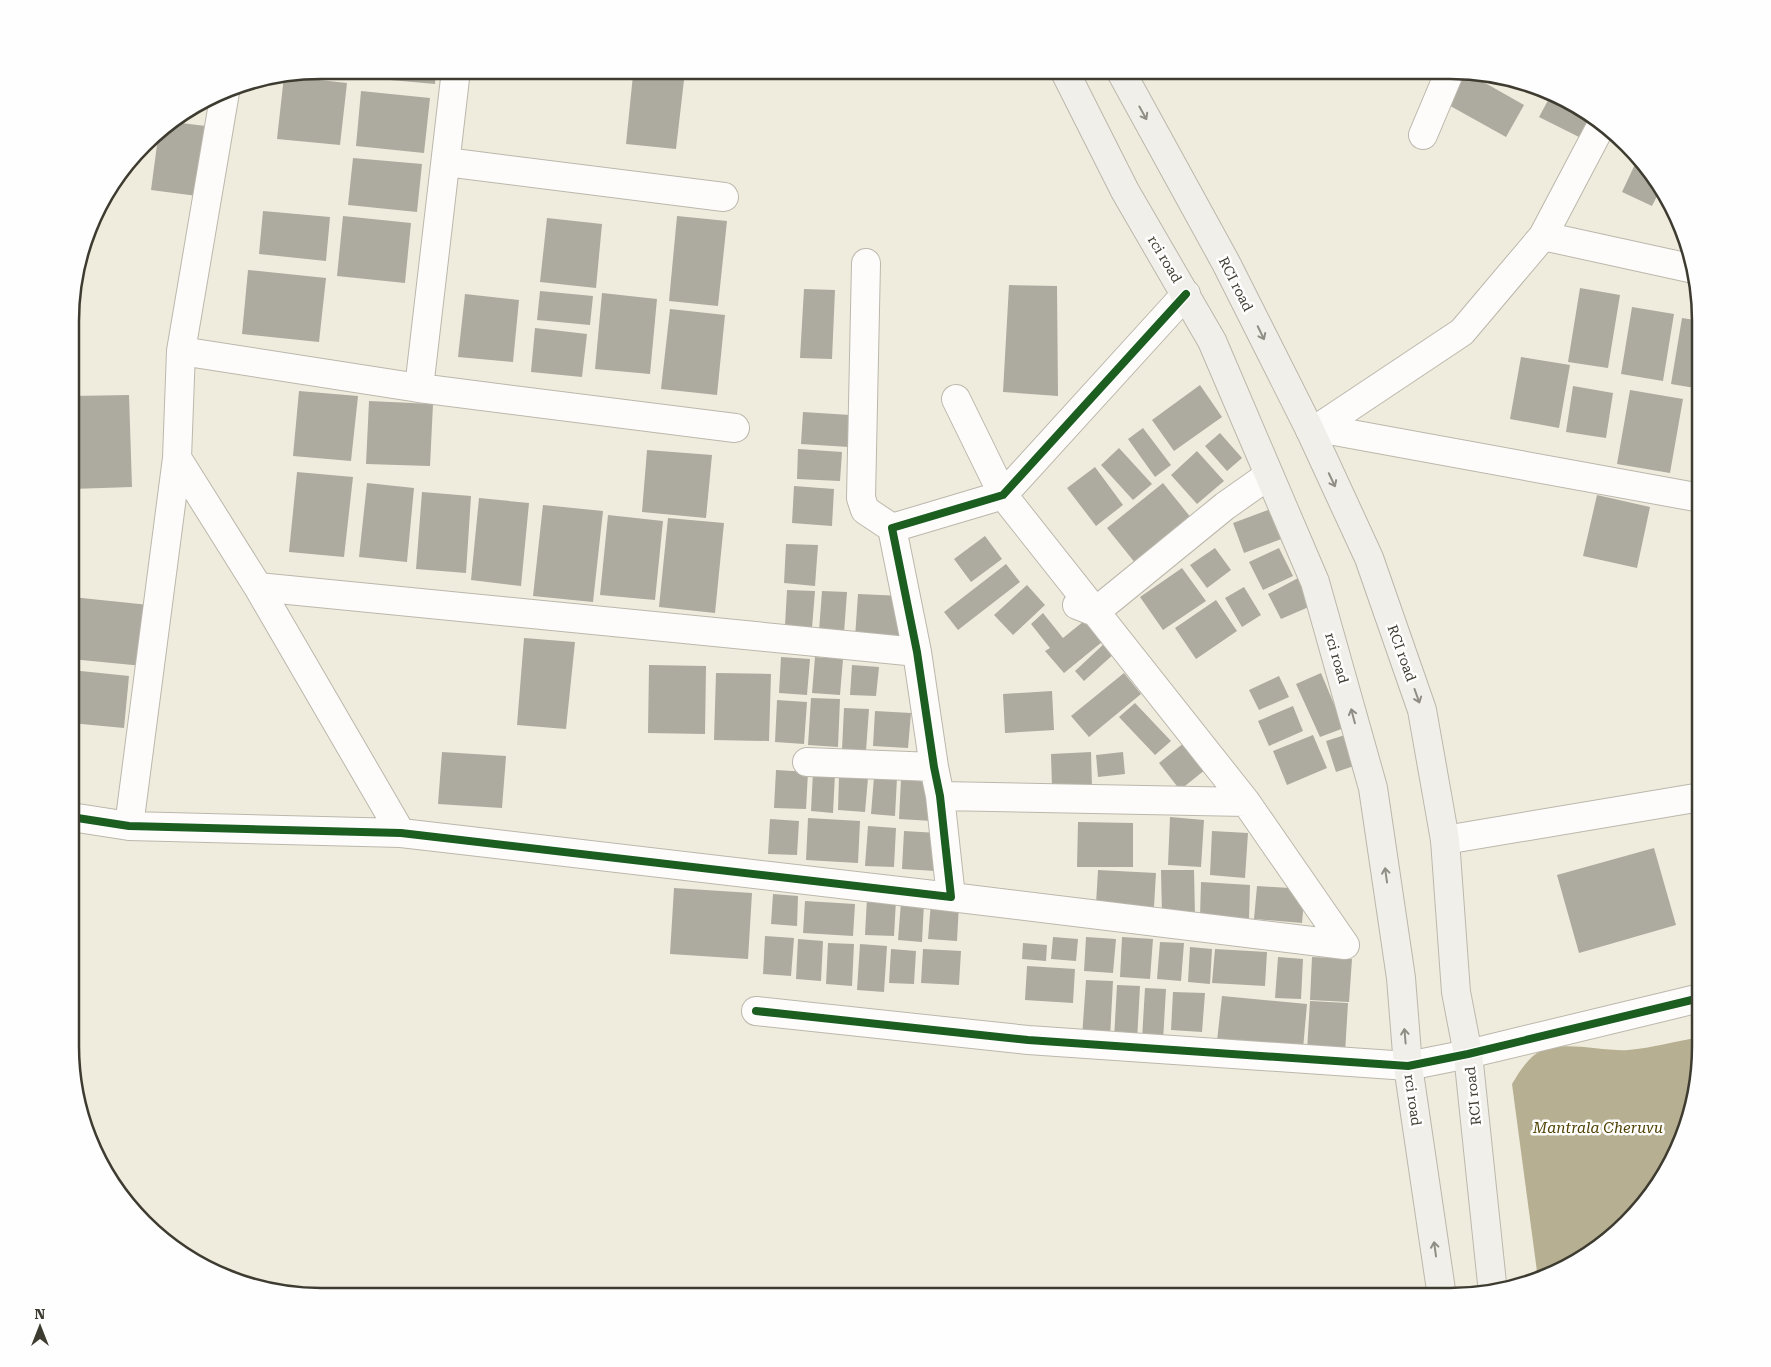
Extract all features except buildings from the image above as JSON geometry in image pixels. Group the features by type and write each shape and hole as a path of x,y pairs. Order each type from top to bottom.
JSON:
{"main road":[{"name":"rci road","path":"1068,79 1125,192 1212,341 1314,582 1373,788 1401,978 1408,1066 1441,1288"},
{"name":"RCI road","path":"1125,79 1314,429 1369,558 1422,710 1445,840 1456,992 1468,1054 1492,1285"}],"street":[{"path":"420,388 455,79"},
{"path":"1423,134 1446,79"},
{"path":"129,826 177,458 181,351 219,102"},
{"path":"1314,429 1462,332 1543,236 1599,130"},
{"path":"446,162 724,197"},
{"path":"1543,236 1686,267"},
{"path":"866,263 862,498 865,510 892,528 917,652 940,796 951,897"},
{"path":"892,528 1003,495 1186,294"},
{"path":"181,351 420,388 736,428"},
{"path":"79,818 129,826 401,834 951,897 1345,945 1246,802 1084,608 1003,495 956,399"},
{"path":"1314,429 1692,496"},
{"path":"177,458 258,587 401,834"},
{"path":"1084,608 1269,475"},
{"path":"258,587 917,652"},
{"path":"807,762 934,767"},
{"path":"940,796 1246,802"},
{"path":"1445,840 1692,799"},
{"path":"756,1011 1028,1040 1408,1066 1468,1054 1692,1000"}],"water":[{"name":"Mantrala Cheruvu","path":"1692,1039 1692,1062 1688,1094 1674,1139 1660,1167 1642,1194 1610,1228 1571,1256 1537,1272 1512,1084 1533,1056 1542,1050 1553,1047 1628,1050"}],"cycle path":[{"path":"79,818 129,826 401,833 951,897 940,796 917,652 892,528 1003,495 1186,294"},
{"path":"756,1011 1028,1040 1408,1066 1468,1054 1692,1000"}]}
